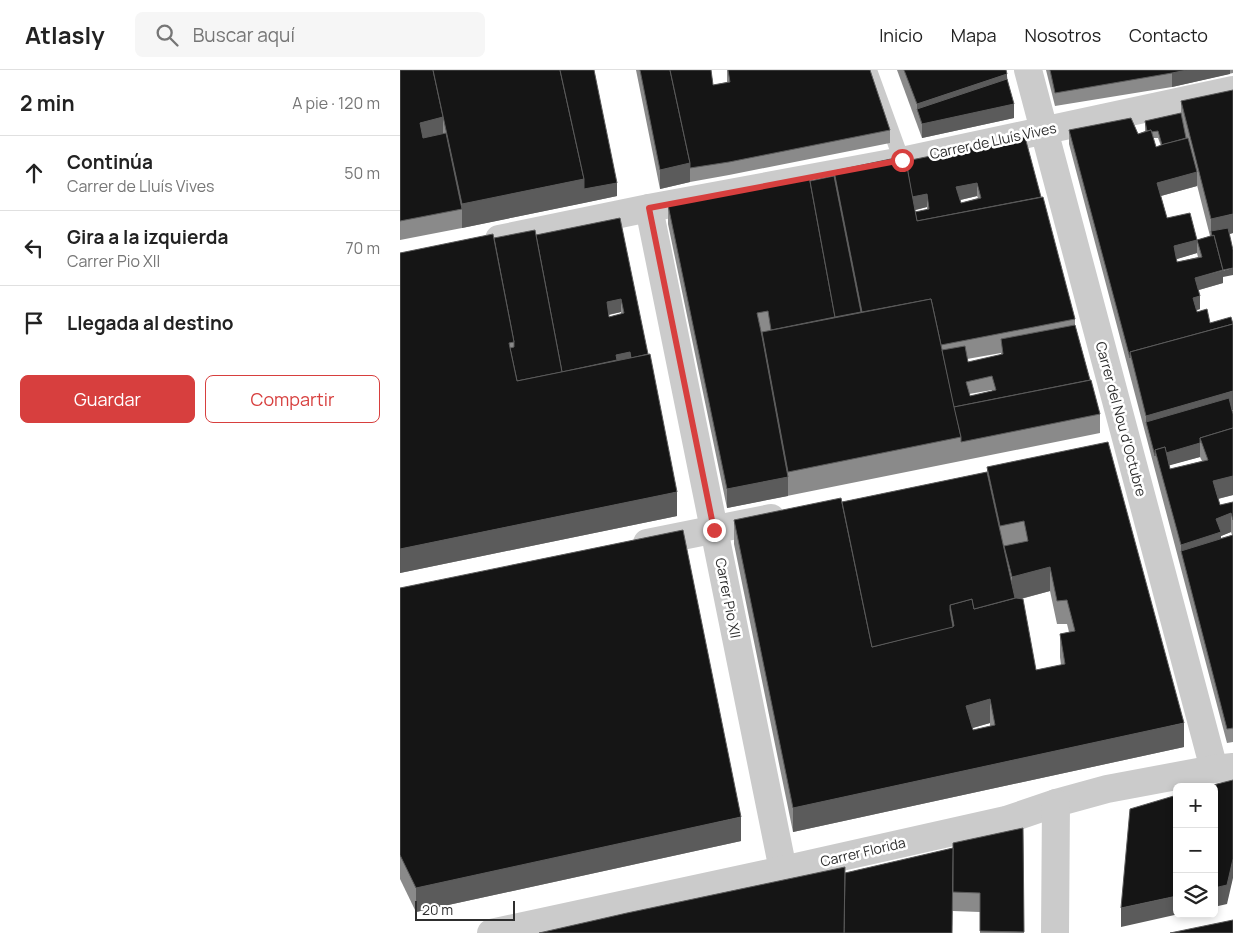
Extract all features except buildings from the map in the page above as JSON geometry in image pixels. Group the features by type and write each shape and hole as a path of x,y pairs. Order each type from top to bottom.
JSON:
{"street":[{"name":"Carrer del Nou d'Octubre","path":"1028,70 1044,130 1118,445 1223,768"},
{"name":"Carrer de Lluís Vives","path":"477,244 649,208 902,160 1233,90"},
{"name":"Carrer Pio XII","path":"649,208 783,870"},
{"path":"619,548 791,514"},
{"name":"Carrer Florida","path":"491,933 1006,820 1056,803 1107,789 1223,768"},
{"path":"1056,803 1056,933"}],"lane":[{"path":"869,70 902,160"}],"route":[{"path":"714,530 649,208 902,160"}]}
